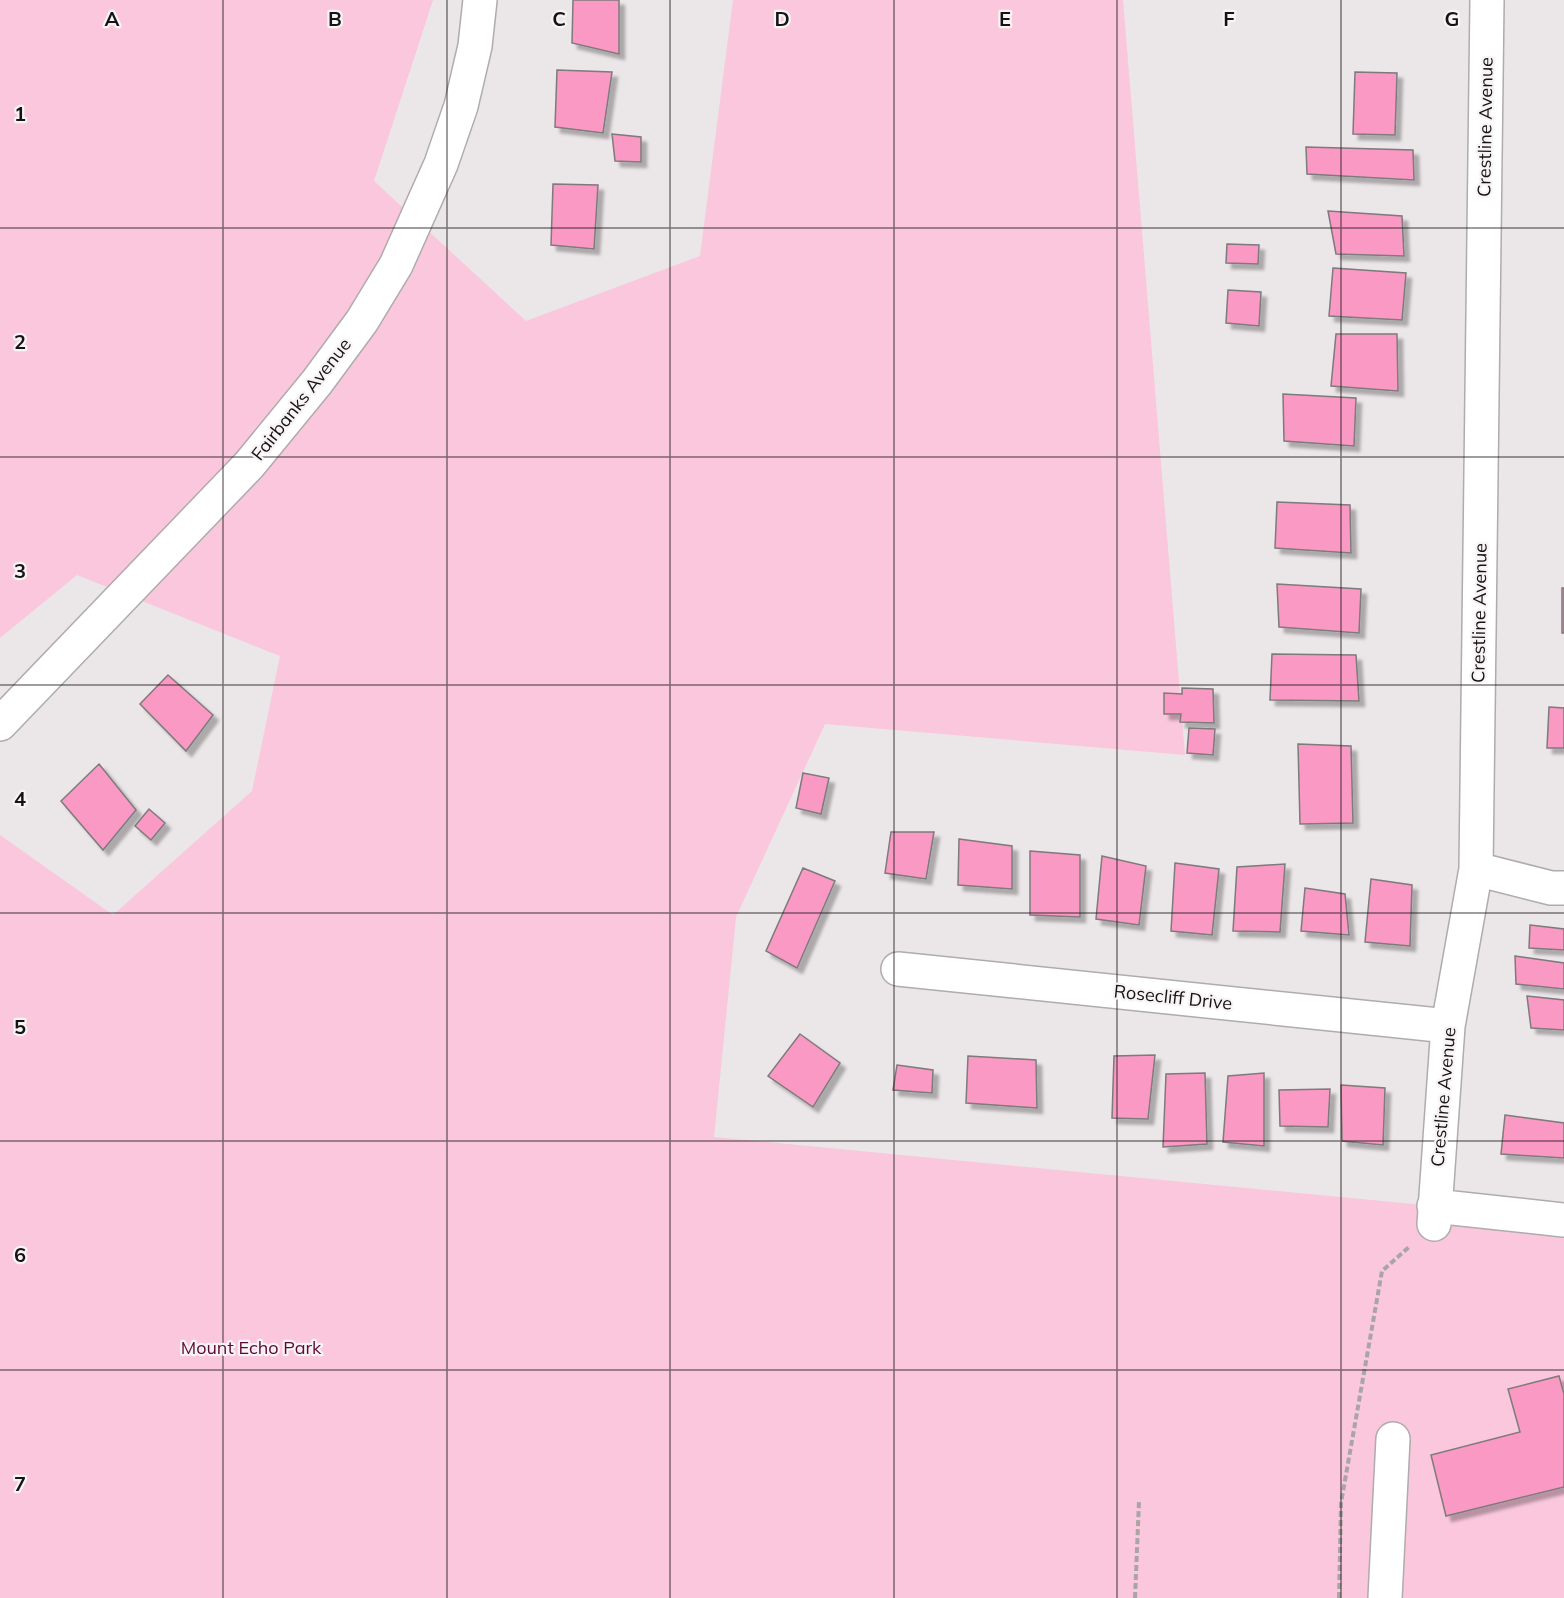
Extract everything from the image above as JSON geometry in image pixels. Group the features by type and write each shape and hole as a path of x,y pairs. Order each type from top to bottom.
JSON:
{"street":[{"name":"Fairbanks Avenue","path":"0,724 249,465 317,382 362,321 396,265 441,164 461,106 475,46 480,0"},
{"name":"Crestline Avenue","path":"1434,1215 1448,1026 1476,869 1487,0"},
{"path":"1476,869 1551,888 1564,888"},
{"name":"Rosecliff Drive","path":"898,969 1448,1026"},
{"path":"1434,1215 1564,1220"},
{"path":"1385,1598 1393,1439"}],"path":[{"path":"1340,1598 1341,1503 1382,1271 1434,1215"},
{"path":"1135,1598 1139,1501"}],"green space":[{"name":"Mount Echo Park","path":"0,0 433,0 374,181 526,321 700,256 733,0 1123,0 1185,755 825,724 736,917 714,1137 1564,1220 1564,1598 0,1598 0,835 113,915 252,791 280,656 77,575 0,638"}],"building":[{"path":"573,0 619,0 619,54 572,43"},
{"path":"557,70 612,72 603,133 555,127"},
{"path":"1355,72 1397,73 1395,135 1353,134"},
{"path":"612,134 641,137 641,162 615,161"},
{"path":"1306,147 1413,150 1414,180 1307,174"},
{"path":"553,184 598,185 594,249 551,245"},
{"path":"1328,211 1402,216 1404,256 1336,254"},
{"path":"1227,244 1259,245 1258,264 1226,263"},
{"path":"1333,268 1406,273 1402,320 1329,316"},
{"path":"1228,290 1261,292 1259,326 1226,323"},
{"path":"1336,334 1397,334 1398,391 1331,386"},
{"path":"1283,394 1356,398 1354,446 1284,441"},
{"path":"1277,502 1350,505 1351,553 1275,548"},
{"path":"1277,584 1361,589 1359,633 1279,627"},
{"path":"1562,588 1564,588 1564,633 1562,633"},
{"path":"1272,654 1356,655 1359,701 1270,700"},
{"path":"168,675 213,715 186,751 140,704"},
{"path":"1182,688 1213,689 1214,723 1180,722 1181,714 1164,714 1164,693 1182,694"},
{"path":"1549,707 1564,708 1564,748 1547,748"},
{"path":"1189,728 1215,729 1213,755 1187,753"},
{"path":"1298,744 1351,746 1353,823 1300,824"},
{"path":"99,764 136,810 103,850 61,801"},
{"path":"803,773 829,778 821,814 796,808"},
{"path":"149,809 165,823 151,840 135,826"},
{"path":"891,832 934,832 926,879 885,873"},
{"path":"959,839 1012,846 1012,889 958,885"},
{"path":"1030,851 1080,855 1080,917 1030,915"},
{"path":"1102,856 1146,866 1139,925 1096,919"},
{"path":"1175,863 1219,869 1212,935 1171,931"},
{"path":"1285,864 1280,932 1233,931 1237,867"},
{"path":"803,868 835,881 797,968 766,951"},
{"path":"1371,879 1412,885 1410,946 1365,942"},
{"path":"1305,888 1345,894 1349,935 1301,931"},
{"path":"1530,925 1564,929 1564,950 1529,948"},
{"path":"1515,956 1564,963 1564,989 1516,984"},
{"path":"1527,996 1564,1000 1564,1030 1531,1028"},
{"path":"800,1034 840,1063 813,1107 768,1076"},
{"path":"1155,1055 1148,1119 1112,1118 1114,1056"},
{"path":"968,1056 1036,1060 1037,1108 966,1103"},
{"path":"897,1065 933,1070 932,1093 893,1090"},
{"path":"1205,1073 1207,1144 1163,1147 1166,1074"},
{"path":"1264,1073 1264,1146 1223,1142 1228,1076"},
{"path":"1341,1085 1385,1088 1383,1145 1342,1141"},
{"path":"1330,1089 1328,1127 1280,1126 1279,1090"},
{"path":"1505,1115 1564,1123 1564,1158 1501,1154"},
{"path":"1559,1376 1564,1394 1564,1487 1446,1516 1431,1455 1520,1432 1508,1389"}]}
